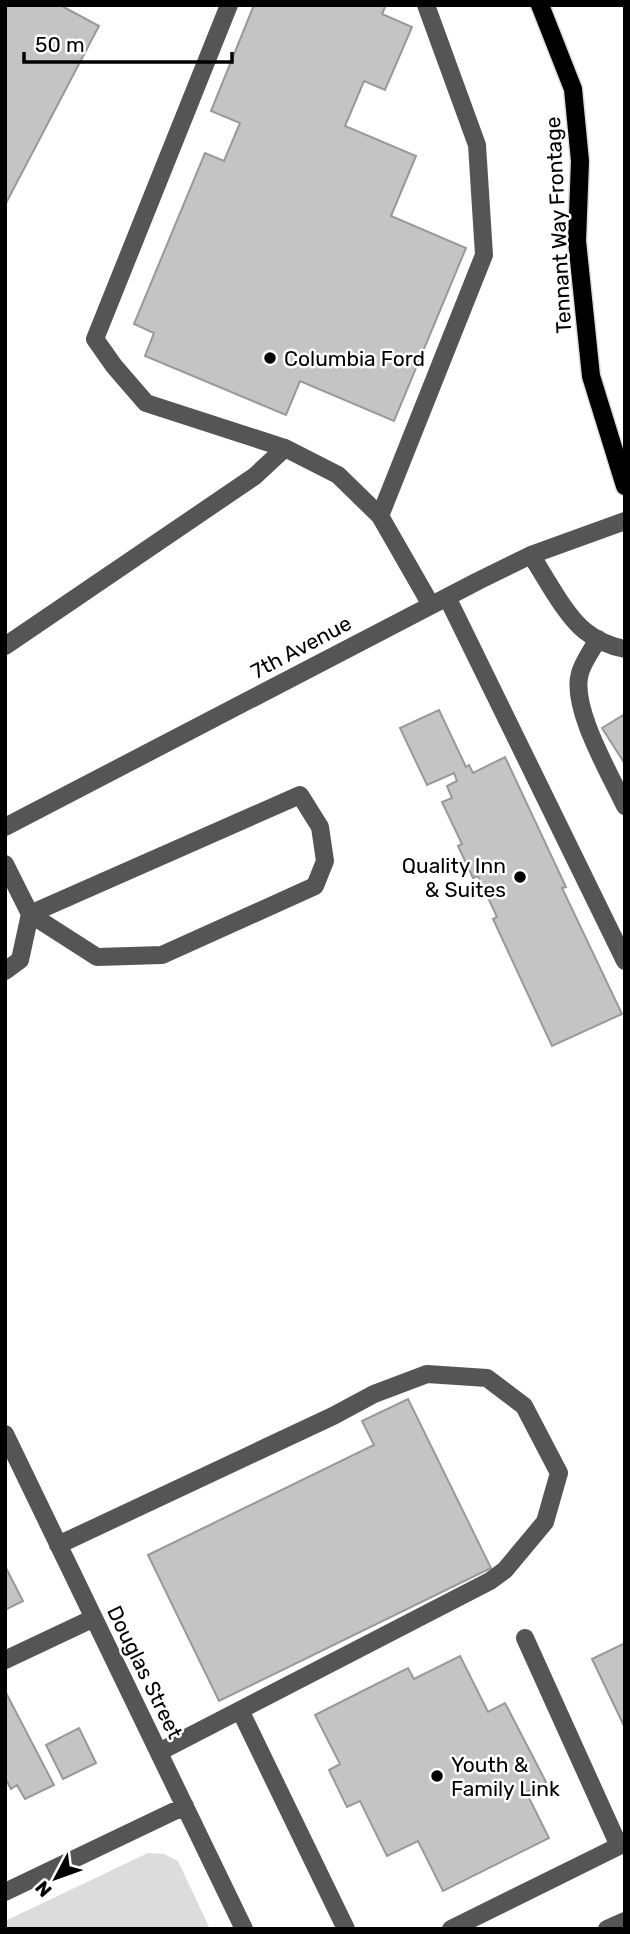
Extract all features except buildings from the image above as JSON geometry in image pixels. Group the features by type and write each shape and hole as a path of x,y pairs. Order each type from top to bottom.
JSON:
{"main road":[{"name":"Tennant Way Frontage","path":"540,5 573,89 580,161 578,242 591,376 625,486"}],"street":[{"path":"229,5 95,338 114,366 146,403 285,448 338,475 380,516 439,601 625,961"},
{"path":"380,516 484,255 477,145 426,5"},
{"path":"5,646 255,476 285,448"},
{"name":"7th Avenue","path":"5,827 531,555 625,521"},
{"path":"531,555 584,631 608,645 625,649"},
{"path":"598,639 580,673 578,697 589,731 625,806"},
{"path":"5,864 30,914 97,957 162,955 315,886 325,861 320,827 300,795 30,914"},
{"path":"5,971 20,960 30,914"},
{"path":"58,1545 321,1422 374,1394 427,1374 487,1378 524,1406 559,1473 545,1522 505,1570 490,1581 159,1752"},
{"name":"Douglas Street","path":"5,1434 244,1929"},
{"path":"5,1660 94,1618"},
{"path":"451,1929 619,1846 525,1638"},
{"path":"240,1710 346,1929"},
{"path":"5,1892 185,1806"},
{"path":"607,1929 625,1921"}],"shaded area":[{"path":"148,1853 164,1854 178,1861 210,1929 5,1929 5,1921"}],"place":[{"name":"Columbia Ford","path":"270,358"},
{"name":"Quality Inn & Suites","path":"520,877"},
{"name":"Youth & Family Link","path":"437,1776"}]}
